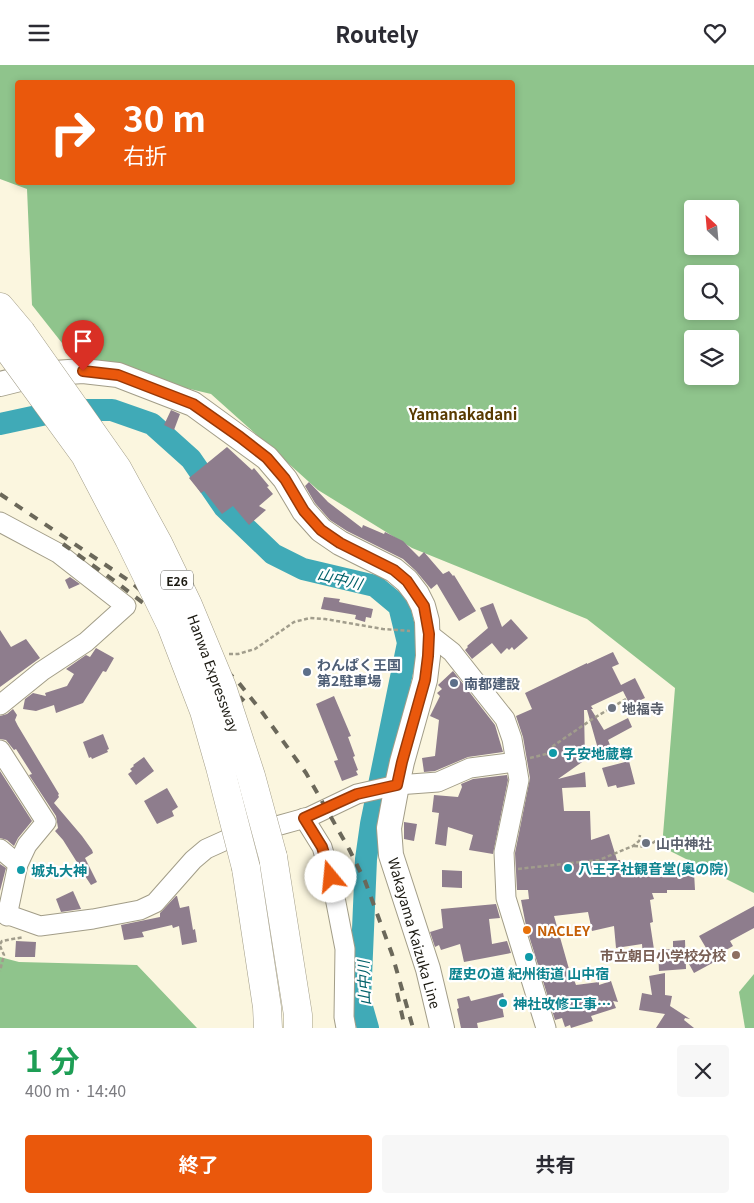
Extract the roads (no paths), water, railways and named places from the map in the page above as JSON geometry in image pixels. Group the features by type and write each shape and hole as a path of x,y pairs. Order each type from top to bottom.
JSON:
{"highway":[{"name":"Hanwa Expressway","path":"0,307 6,338 85,455 129,539 171,625 204,711 246,868 267,1007 268,1028"},
{"name":"Hanwa Expressway","path":"6,338 117,468 159,545 188,605 222,687 251,777 273,857 298,1015 298,1028"}],"main road":[{"name":"Wakayama Kaizuka Line","path":"0,383 40,375 83,371 118,375 193,404 267,458 285,479 304,511 321,530 340,543 394,570 407,581 424,606 422,633 425,680 402,762 391,786 389,828 391,855 428,969 442,1028"}],"street":[{"path":"0,523 58,553 126,606 86,642 42,671 0,705"},
{"path":"422,633 452,652 505,719 512,739 519,780 506,843 504,871 506,898 546,1028"},
{"path":"0,750 46,822 27,845 18,864 4,914 40,926 140,910 155,903 192,860 206,849 226,840 304,818 357,794 391,786 438,782 470,768 516,762"},
{"path":"304,818 322,847 331,877 344,949 344,1017 346,1028"},
{"path":"0,849 18,864"}],"waterway":[{"name":"山中川","path":"0,424 65,410 112,410 152,424 191,459 224,507 273,554 303,569 375,586 399,606 408,643 371,824 366,859 360,1000 368,1028"}],"railway":[{"path":"0,494 131,582 189,633 239,683 262,712 306,773 365,881 392,954 413,1028"},
{"path":"63,544 147,606 244,701"},
{"path":"397,993 405,1028"}],"place":[{"name":"わんぱく王国 第2駐車場","path":"307,672"},
{"name":"南都建設","path":"454,683"},
{"name":"地福寺","path":"612,708"},
{"name":"子安地蔵尊","path":"553,753"},
{"name":"山中神社","path":"646,843"},
{"name":"八王子社観音堂(奥の院)","path":"568,868"},
{"name":"城丸大神","path":"21,870"},
{"name":"NACLEY","path":"527,930"},
{"name":"市立朝日小学校分校","path":"736,955"},
{"name":"歴史の道 紀州街道 山中宿","path":"529,957"},
{"name":"神社改修工事…","path":"503,1003"}],"district":[{"name":"Yamanakadani","path":"463,413"}]}
